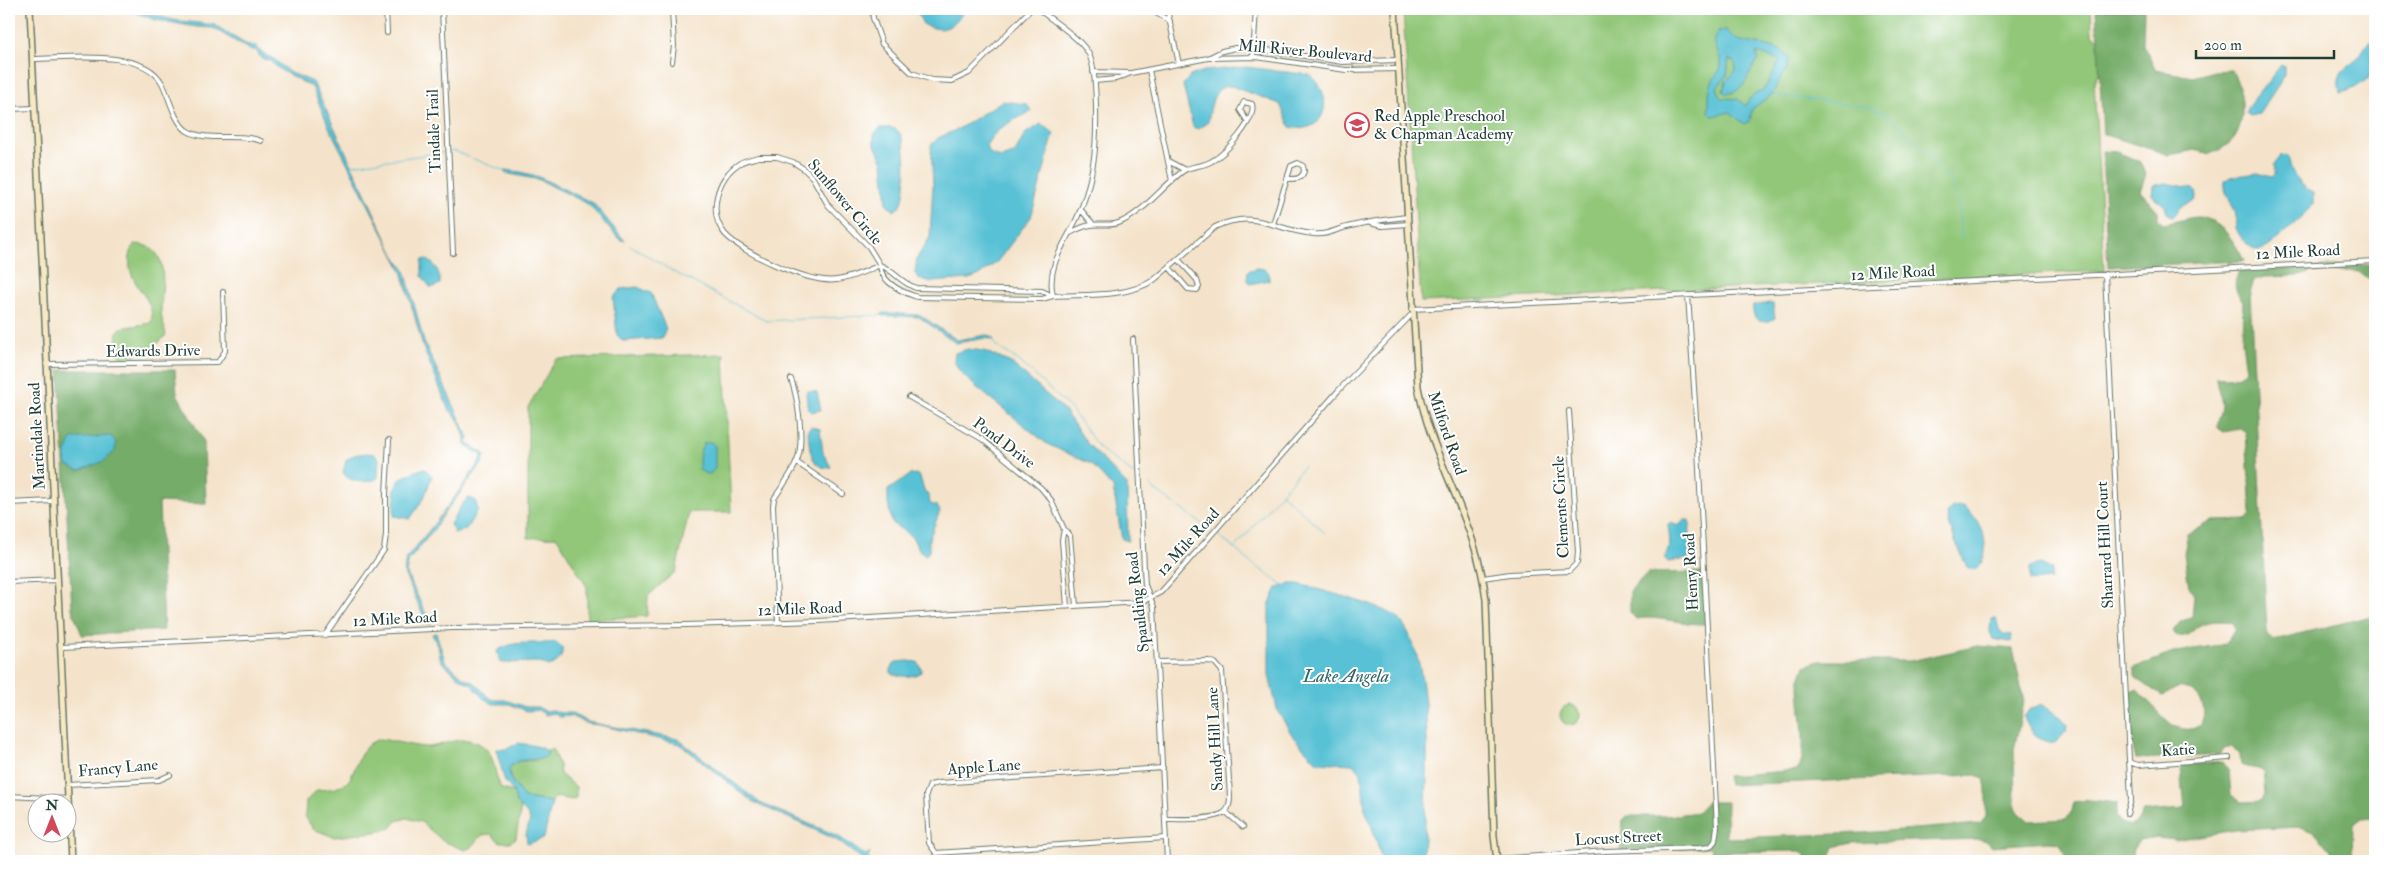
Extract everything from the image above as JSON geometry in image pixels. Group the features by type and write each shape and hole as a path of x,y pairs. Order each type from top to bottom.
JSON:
{"street":[{"name":"Martindale Road","path":"30,9 68,792"},
{"path":"386,9 387,33"},
{"name":"Tindale Trail","path":"442,9 452,253"},
{"path":"672,9 674,46 672,62"},
{"path":"872,9 873,18 882,44 912,73 932,80 952,81 969,73 1030,9"},
{"path":"1038,9 1088,51 1095,81 1094,162 1086,198 1058,254 1052,271 1051,286 1054,296"},
{"path":"1149,9 1170,21"},
{"path":"1168,9 1179,64"},
{"path":"1253,57 1256,9"},
{"name":"Milford Road","path":"1395,9 1416,372 1420,402 1428,429 1472,535 1483,578 1497,860"},
{"name":"Mill River Boulevard","path":"1208,58 1222,51 1235,48 1342,62 1398,60"},
{"name":"Mill River Boulevard","path":"1095,81 1116,79 1132,73 1208,58 1253,57 1346,70 1399,69"},
{"path":"33,59 126,59 148,67 161,80 179,120 186,130 206,136 251,137 261,141"},
{"path":"1149,70 1172,181"},
{"name":"Mill River Boulevard","path":"1094,72 1132,73"},
{"path":"1070,233 1093,224 1107,226 1122,222 1185,170 1208,164 1220,156 1248,122 1254,111 1252,104 1244,102 1240,110 1248,122"},
{"path":"9,109 35,108"},
{"name":"Sunflower Circle","path":"758,157 777,157 793,162 813,178 828,205 863,240 880,264 856,276 836,280 814,280 789,272 726,235 721,227 716,211 722,183 740,164 758,157"},
{"path":"1168,162 1185,170"},
{"path":"1273,224 1288,179 1294,164 1302,166 1304,170 1298,179 1288,179"},
{"path":"1081,210 1093,224"},
{"path":"1054,296 1042,291 916,288 901,282 888,268 880,264 880,271 891,285 904,293 917,297 1042,299 1054,296 1127,291 1144,287 1215,227 1226,222 1251,218 1316,235 1328,234 1347,227 1380,220 1408,217"},
{"path":"1370,223 1382,226 1408,224"},
{"path":"1169,267 1188,289 1197,290 1199,287 1198,280 1178,259"},
{"name":"12 Mile Road","path":"62,647 453,628 778,622 926,616 1142,602 1161,592 1338,391 1412,311 1688,295 2375,261"},
{"name":"Sharrard Hill Court","path":"2104,274 2131,800 2127,814"},
{"name":"Edwards Drive","path":"46,364 218,362 225,350 224,292"},
{"name":"Henry Road","path":"1688,295 1698,449 1717,827 1715,841 1710,847"},
{"name":"Spaulding Road","path":"1133,339 1145,584 1152,598 1167,861"},
{"path":"778,622 773,506 774,499 796,462 800,446 796,392 790,379"},
{"name":"Pond Drive","path":"909,397 982,439 1041,488 1053,504 1064,529 1070,536 1076,606"},
{"name":"Clements Circle","path":"1483,578 1510,574 1564,572 1573,569 1577,563 1578,552 1569,411"},
{"path":"325,635 384,550 389,440"},
{"path":"796,462 843,494"},
{"path":"9,503 53,501"},
{"name":"Pond Drive","path":"1064,529 1062,540 1067,607"},
{"path":"1065,573 1073,572"},
{"path":"9,582 58,580"},
{"name":"Sandy Hill Lane","path":"1157,662 1208,661 1215,663 1222,671 1230,796 1229,808 1226,812 1209,817 1165,819"},
{"name":"Katie","path":"2129,762 2138,765 2229,758"},
{"name":"Apple Lane","path":"1163,768 930,785 926,795 928,843 936,854 1166,838"},
{"name":"Francy Lane","path":"67,785 159,780 170,775"},
{"path":"9,796 28,797"},
{"path":"1226,812 1243,827"},
{"name":"Martindale Road","path":"70,842 71,861"},
{"name":"Locust Street","path":"1497,860 1606,851 1710,847"}],"green space":[{"path":"1403,9 2091,9 2092,35 2100,41 2102,68 2094,81 2104,271 1421,302"},
{"path":"2096,9 2144,9 2143,45 2156,70 2193,77 2214,71 2231,70 2241,92 2242,101 2240,126 2232,140 2210,154 2195,150 2169,155 2103,134"},
{"path":"2102,151 2117,152 2141,162 2146,174 2140,191 2158,211 2158,220 2163,224 2189,218 2206,218 2220,227 2232,239 2244,261 2108,267"},
{"path":"134,244 146,246 155,251 160,259 163,279 161,315 166,335 146,351 121,358 115,351 117,332 121,328 151,323 152,313 149,303 133,278 130,269 130,257"},
{"path":"2375,265 2375,284 2359,272 2311,272 2301,276 2264,277 2254,280 2250,293 2267,632 2269,637 2274,640 2375,615 2375,817 2362,818 2353,825 2352,861 2340,861 2315,833 2301,827 2236,830 2175,840 2158,838 2139,841 2133,849 2131,861 2067,861 2060,843 1991,846 1986,841 1979,839 1852,843 1834,847 1831,861 1806,861 1805,855 1800,851 1724,852 1715,857 1710,847 1620,850 1623,820 1627,816 1668,816 1698,812 1707,802 1727,802 1726,837 1730,838 1862,833 1980,824 1986,817 1986,788 1984,778 1975,775 1729,785 1727,776 1798,770 1803,753 1799,685 1805,666 1819,661 1910,661 1978,646 2013,649 2024,702 2014,750 2015,809 2029,821 2066,819 2072,811 2074,802 2090,800 2117,803 2116,816 2121,823 2130,826 2138,821 2143,812 2185,809 2181,768 2187,765 2223,762 2229,771 2231,795 2241,802 2261,801 2265,795 2263,771 2241,765 2240,755 2232,746 2224,748 2220,755 2136,759 2130,691 2137,690 2173,725 2185,729 2194,728 2204,716 2200,699 2193,692 2177,688 2162,696 2136,678 2133,668 2176,652 2226,644 2235,628 2232,622 2217,621 2202,624 2189,634 2182,636 2177,637 2173,631 2181,621 2192,618 2194,595 2189,588 2184,553 2188,533 2213,521 2247,520 2251,514 2246,433 2240,429 2224,432 2218,428 2222,405 2216,377 2232,377 2240,375 2246,370 2242,342 2243,301 2235,287 2239,271"},
{"path":"724,354 731,512 689,512 676,571 648,596 647,616 587,620 587,587 557,537 528,538 528,407 556,359"},
{"path":"59,370 175,370 177,394 204,442 206,504 159,502 164,630 82,635 72,609"},
{"path":"1704,572 1706,624 1653,618 1636,619 1630,612 1630,591 1647,573"},
{"path":"1570,705 1577,708 1580,715 1577,722 1570,725 1563,722 1560,715 1563,708"},
{"path":"379,739 424,747 459,740 473,741 480,744 490,754 499,785 502,789 514,792 516,803 521,807 516,838 510,842 500,842 491,834 482,835 472,847 465,850 443,841 421,822 407,818 397,821 391,828 382,831 334,837 313,829 305,816 306,801 317,790 331,789 347,782 366,747"},
{"path":"552,749 559,765 560,774 576,787 576,798 573,800 555,797 552,802 524,798 512,781 509,767 516,762 538,760 548,753 546,750"}],"water":[{"path":"126,9 135,9 173,20 215,25 245,44 256,46 263,54 274,59 289,72 313,82 394,255 405,270 424,342 469,438 467,443 483,453 485,456 482,464 409,560 406,572 431,624 427,623 404,573 406,558 471,475 482,457 481,453 477,453 465,444 465,437 459,421 448,408 423,347 402,271 330,129 312,87 282,71 270,61 261,58 256,50 250,50 213,28 156,20"},
{"path":"915,9 967,9 948,27 938,29 923,24"},
{"path":"1726,30 1738,40 1773,47 1785,53 1789,58 1787,69 1773,94 1752,109 1750,121 1744,124 1730,112 1713,116 1709,113 1711,85 1721,67 1721,60 1715,44 1718,31","holes":["1756,53 1780,60 1765,88 1750,98 1745,106 1738,99 1721,98 1717,87 1727,76 1729,59 1735,62 1736,71 1726,81 1723,91 1727,94 1740,89 1744,85 1759,60"]},
{"path":"2375,39 2376,66 2371,76 2349,90 2340,92 2339,78 2341,74 2355,61 2367,44"},
{"path":"2281,65 2285,67 2285,75 2259,114 2250,116 2246,113 2247,108"},
{"path":"1246,67 1310,75 1318,83 1325,102 1324,111 1320,119 1313,125 1303,128 1290,127 1280,104 1231,86 1220,89 1216,93 1208,122 1198,129 1193,127 1183,85 1190,76 1204,71"},
{"path":"1002,101 1026,104 1032,111 1005,125 994,134 986,147 991,154 1001,158 1015,153 1025,134 1041,124 1054,133 1031,217 997,262 980,275 969,279 932,282 918,278 915,273 917,258 930,237 933,185 931,145 938,138 960,128"},
{"path":"880,128 897,130 902,137 904,145 906,177 904,197 901,204 894,211 887,204 883,162 874,143 874,134"},
{"path":"2286,155 2289,157 2291,168 2296,178 2304,187 2313,192 2313,205 2272,244 2256,250 2245,242 2237,231 2235,211 2227,195 2225,181 2230,177 2258,173 2272,177 2275,174 2273,165 2280,156"},
{"path":"505,170 539,177 593,203 625,241 619,239 588,204 540,180 505,173"},
{"path":"2165,183 2192,188 2197,193 2195,200 2181,207 2173,217 2167,213 2165,206 2152,195 2153,186"},
{"path":"425,259 437,269 439,276 440,284 431,288 422,276 422,261"},
{"path":"1256,268 1264,269 1269,273 1269,280 1250,284 1247,280 1248,271"},
{"path":"637,287 651,293 666,329 662,338 623,341 617,335 613,297 621,289"},
{"path":"1773,304 1775,318 1767,322 1759,321 1754,315 1753,306"},
{"path":"883,313 920,315 957,340 986,335 991,336 994,340 986,338 956,343 919,317 884,316 881,315"},
{"path":"968,349 984,351 1011,363 1063,409 1087,443 1127,485 1128,541 1122,539 1113,488 1091,464 1047,444 960,372 954,361 955,353"},
{"path":"808,391 817,392 821,410 811,412 808,409 806,394"},
{"path":"811,426 820,429 823,453 831,467 818,465 814,461 809,441 808,429"},
{"path":"111,436 116,443 115,451 104,461 79,471 65,464 66,452 72,439"},
{"path":"711,442 715,446 715,468 710,474 704,473 699,469 699,462 700,452 704,443"},
{"path":"375,454 379,458 378,478 359,482 350,479 343,473 346,460 354,455"},
{"path":"424,468 432,476 424,498 410,519 394,516 394,496 397,484 406,476"},
{"path":"916,474 920,477 925,493 929,495 930,504 937,506 940,511 929,539 929,552 926,555 920,551 912,537 892,523 888,504 888,490 910,475"},
{"path":"469,498 475,500 478,510 466,529 455,534 450,524 461,506"},
{"path":"1962,506 1975,518 1984,536 1984,555 1981,563 1975,570 1967,567 1953,535 1947,514 1952,507"},
{"path":"1685,520 1689,520 1690,525 1688,559 1668,562 1665,559 1670,542 1668,524 1671,523 1678,526"},
{"path":"2041,564 2052,570 2051,580 2030,580 2030,567"},
{"name":"Lake Angela","path":"1288,584 1307,586 1380,609 1398,618 1410,637 1419,664 1424,695 1427,765 1423,852 1410,861 1382,861 1365,809 1361,772 1352,764 1317,762 1294,738 1278,712 1269,676 1269,605 1277,588"},
{"path":"1996,618 1999,629 2003,634 2012,635 2011,642 1993,639 1990,632 1991,619"},
{"path":"436,633 445,661 464,678 475,683 488,697 526,707 538,707 545,711 553,710 560,713 570,713 588,722 678,739 760,803 838,836 865,855 870,853 868,858 870,861 865,861 835,839 753,802 680,744 588,724 570,716 559,717 554,713 546,715 538,710 527,711 509,704 493,704 483,698 472,685 461,679 441,661 438,646 432,634"},
{"path":"556,642 562,647 561,657 558,662 548,666 538,662 500,662 497,651 510,645"},
{"path":"896,662 917,662 921,672 906,676 891,673 891,669"},
{"path":"2042,705 2061,717 2067,725 2066,732 2055,743 2035,735 2024,717 2029,710"},
{"path":"518,743 539,747 548,753 546,757 520,761 510,767 509,773 512,781 524,798 552,802 544,838 527,844 526,834 530,820 516,803 514,792 505,782 496,749 507,749"}],"waterway":[{"path":"1772,95 1871,107 1887,115 1900,126 1949,178 1957,200 1962,239"},
{"path":"351,165 454,151 504,171"},
{"path":"630,245 672,271 767,321 881,315"},
{"path":"994,341 996,346 1018,360 1070,408 1100,449 1135,475"},
{"path":"1235,548 1304,466"},
{"path":"1149,484 1153,489 1209,529"},
{"path":"1281,493 1325,533"},
{"path":"1217,534 1254,565 1285,586"}],"place":[{"name":"Red Apple Preschool & Chapman Academy","path":"1357,125"}]}
